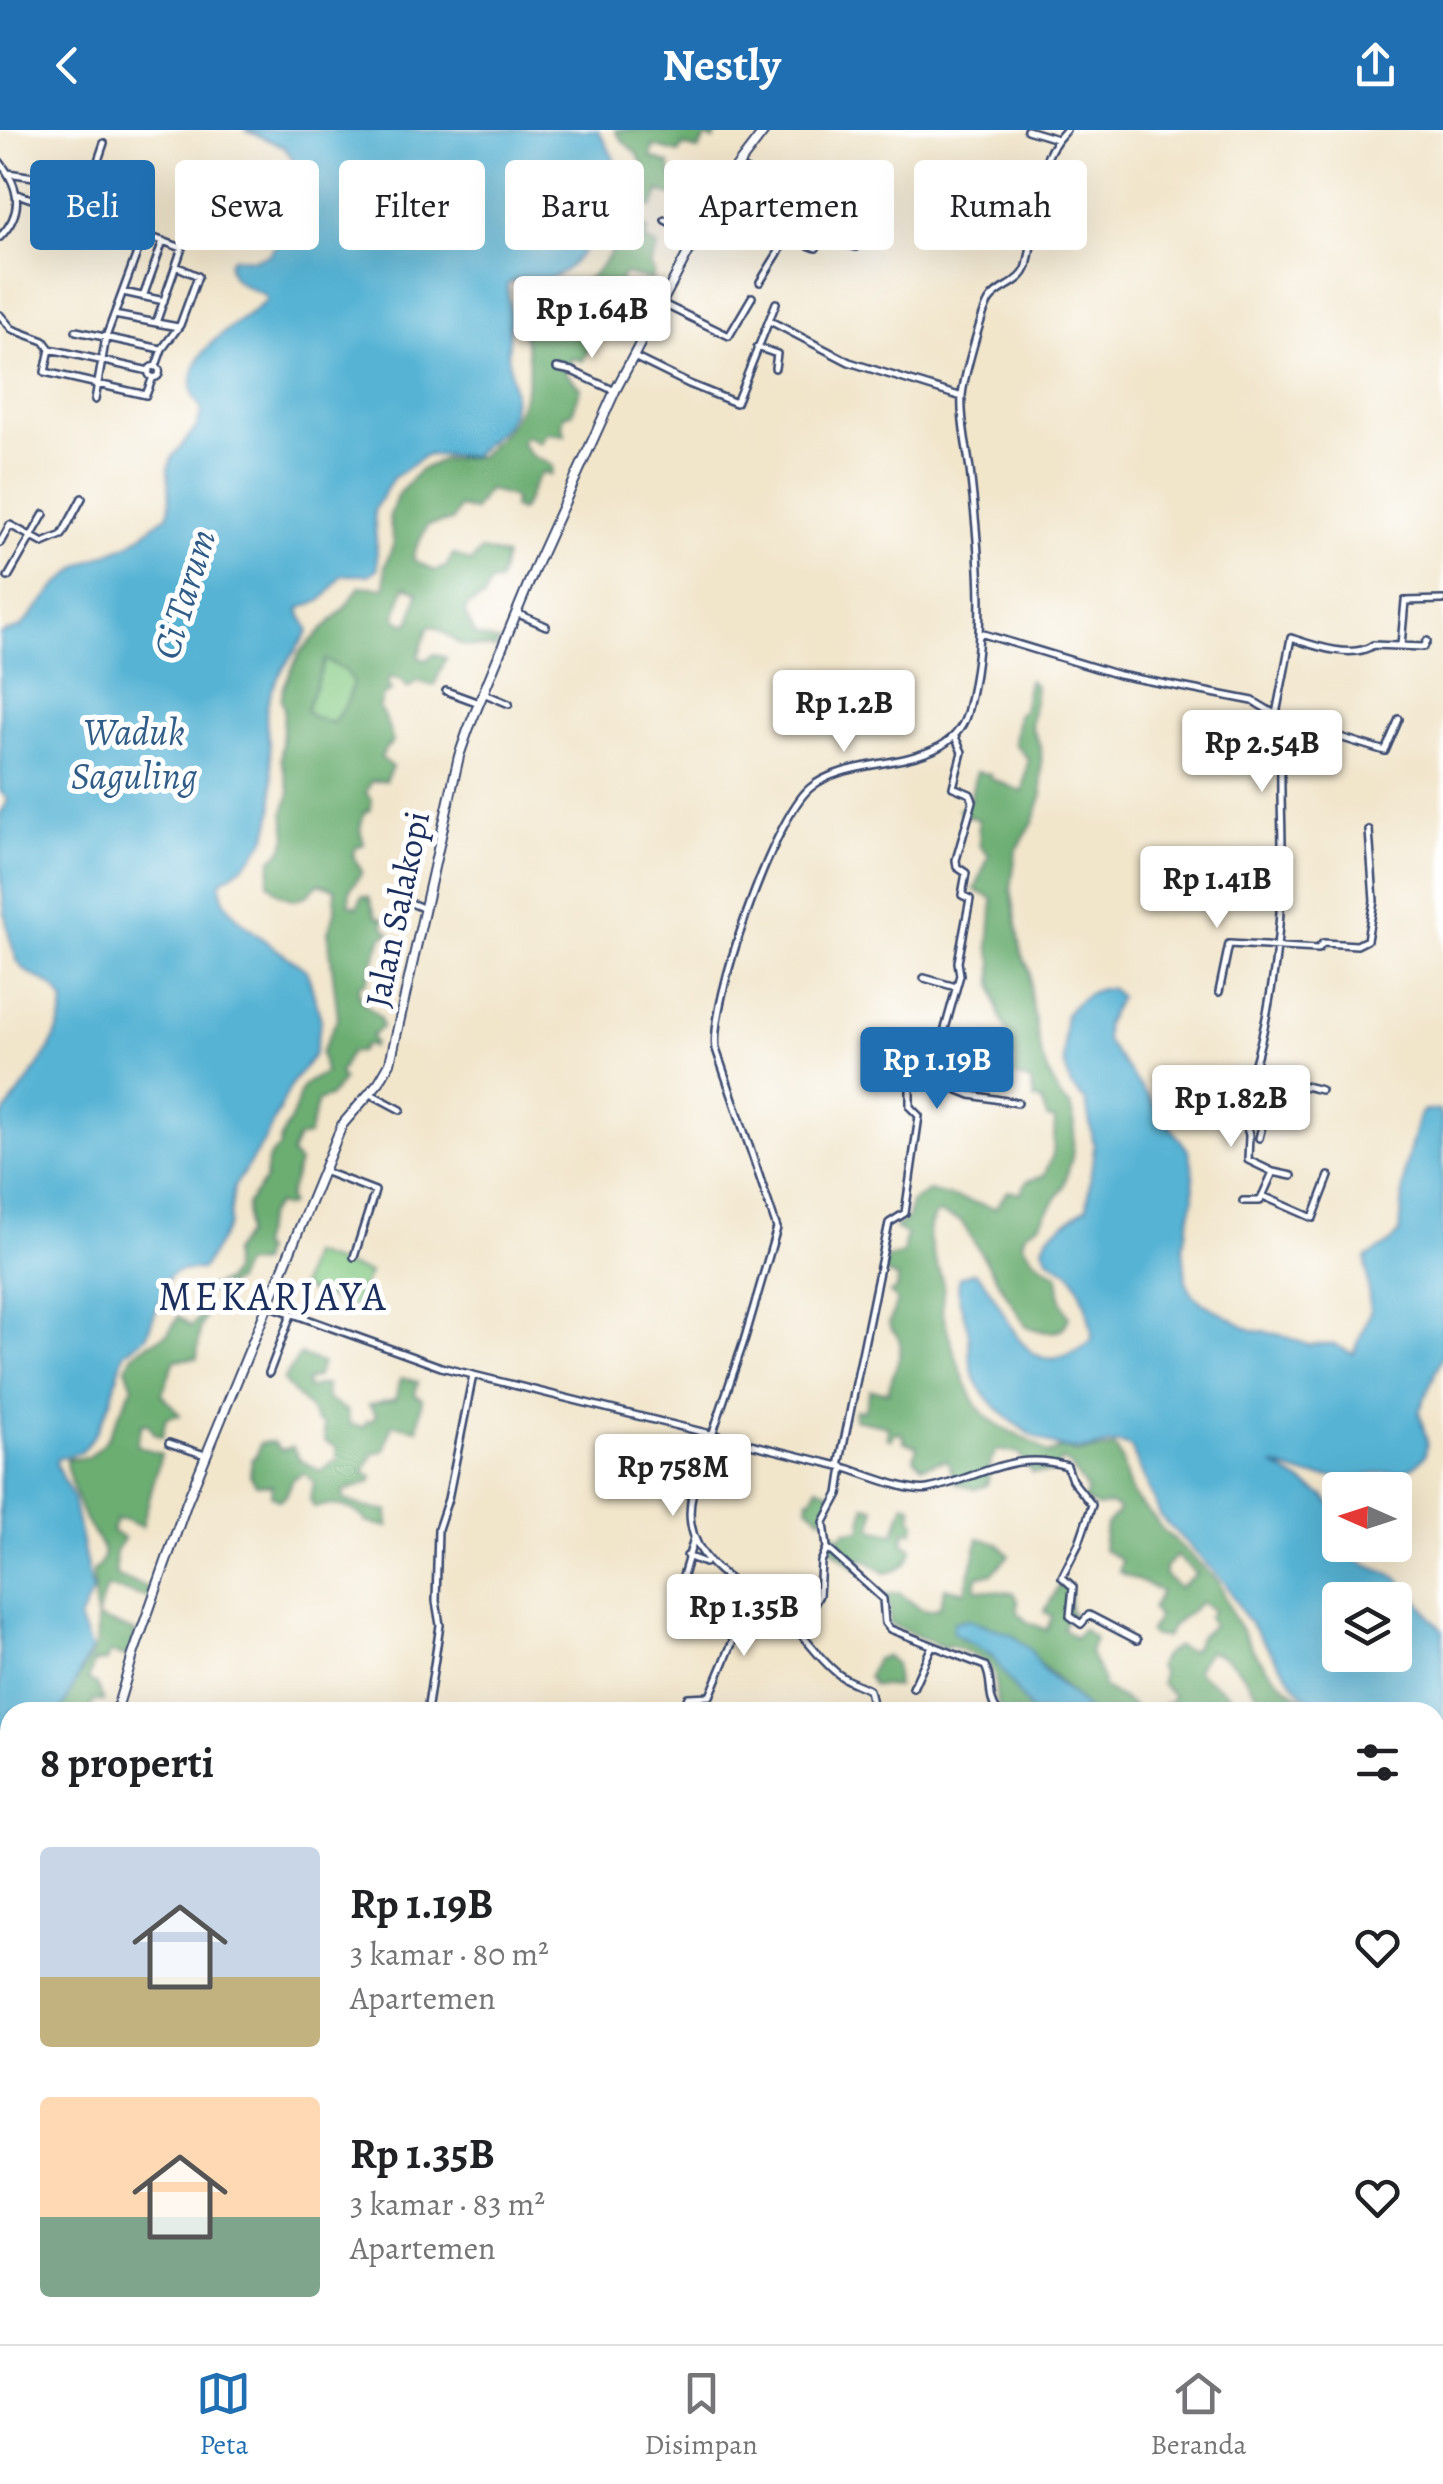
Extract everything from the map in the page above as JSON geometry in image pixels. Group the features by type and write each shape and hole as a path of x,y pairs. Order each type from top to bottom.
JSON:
{"street":[{"name":"Jalan Salakopi","path":"741,160 764,130"},
{"path":"1028,130 1057,139"},
{"path":"681,1583 694,1537 691,1502 777,1230 715,1040 718,1008 762,872 799,799 822,779 930,751 955,738 963,724 975,679 980,633 980,555 962,397 990,300 1021,277 1026,268 1040,172 1066,130"},
{"path":"98,160 104,143"},
{"path":"0,162 17,194 14,221 0,237"},
{"path":"8,173 30,176"},
{"path":"17,194 30,198"},
{"path":"155,238 182,248 156,323"},
{"path":"143,296 164,241"},
{"path":"95,400 106,337 138,250"},
{"name":"Jalan Salakopi","path":"119,1702 205,1455 323,1171 344,1122 390,1063 459,756 479,703 615,391 690,250"},
{"path":"760,282 780,250"},
{"path":"50,349 45,372 146,395 151,374 178,327 198,276 176,266"},
{"path":"122,292 164,301"},
{"path":"661,304 730,336 752,297"},
{"path":"634,357 736,403 776,304"},
{"path":"0,315 12,330 44,341 50,349 151,374"},
{"path":"114,315 178,327"},
{"path":"769,320 848,362 962,397"},
{"path":"76,331 162,349"},
{"path":"758,346 777,354 775,368"},
{"path":"557,368 615,391"},
{"path":"0,543 10,524 44,544 62,534 82,498"},
{"path":"8,577 44,514"},
{"path":"1402,646 1405,601 1443,600"},
{"path":"516,612 546,626"},
{"path":"980,633 1119,675 1248,700 1285,720 1386,751 1399,719"},
{"path":"1276,714 1291,638 1323,648 1354,650 1367,650 1373,645 1424,647 1427,641"},
{"path":"446,690 479,703"},
{"path":"483,694 510,704"},
{"path":"1285,720 1280,766 1278,946 1268,1013 1253,1070 1321,1090"},
{"path":"931,1079 956,988 970,898 962,895 966,872 957,867 956,860 973,801 970,794 953,787 962,752 955,738"},
{"path":"1220,992 1228,945 1319,949 1323,943 1357,945 1368,938 1374,904 1369,830"},
{"path":"399,898 426,909"},
{"path":"924,978 956,988"},
{"path":"798,1632 819,1596 820,1567 826,1548 824,1524 840,1490 841,1466 889,1223 904,1213 920,1116 910,1108 910,1074 971,1094 1018,1103"},
{"path":"1256,1074 1241,1107 1250,1138 1247,1157 1273,1172 1292,1176"},
{"path":"1260,1138 1274,1078"},
{"path":"370,1093 401,1110"},
{"path":"323,1171 376,1192 354,1257"},
{"path":"1243,1201 1254,1204 1263,1196 1273,1172"},
{"path":"1263,1196 1313,1218 1329,1176"},
{"path":"268,1305 422,1361 841,1466 922,1490 1012,1462 1067,1466 1072,1480 1092,1505 1062,1577 1073,1587 1070,1616 1081,1624 1089,1615 1137,1640"},
{"path":"268,1373 291,1315"},
{"path":"428,1702 440,1625 436,1601 438,1528 448,1499 473,1375"},
{"path":"169,1443 205,1455"},
{"path":"694,1537 716,1568 798,1632 840,1675 870,1692 872,1702"},
{"path":"826,1548 883,1599 888,1627 985,1666 990,1676 991,1702"},
{"path":"687,1556 705,1563"},
{"path":"686,1702 688,1698 710,1696 732,1641 715,1617 731,1581"},
{"path":"913,1688 932,1646"}],"green space":[{"path":"615,130 717,130 714,140 706,137 698,150 683,146 679,153 653,146 651,157 664,162 664,193 660,191 652,208 644,206 644,160"},
{"path":"644,227 648,229 645,240 658,247 650,265 654,272 652,280 624,274 615,289 647,316 640,329 608,324 602,312 597,312 593,326 598,328 583,361 572,358 565,372 581,388 572,413 565,414 565,435 546,433 540,443 527,436 523,438 522,444 531,455 553,466 551,475 543,472 539,476 520,511 513,508 514,498 488,489 474,510 459,507 452,521 428,525 415,550 413,559 435,571 446,567 453,554 471,562 481,550 505,556 499,582 490,583 484,598 468,605 465,614 476,636 500,642 494,649 464,646 431,626 418,657 425,660 435,654 446,658 434,686 417,681 408,688 402,680 390,677 387,684 392,691 383,695 379,709 393,742 381,758 392,767 385,781 371,781 366,793 372,800 360,829 364,844 356,847 353,855 362,872 350,890 349,904 357,907 362,896 369,897 376,916 383,919 390,933 382,937 366,983 360,984 359,991 361,1000 380,1018 382,1027 371,1036 372,1047 365,1045 360,1052 350,1052 339,1074 343,1080 331,1096 318,1101 308,1136 298,1138 291,1154 299,1163 288,1198 290,1204 276,1204 268,1215 259,1246 263,1251 260,1263 243,1265 235,1281 213,1293 207,1288 225,1281 232,1271 232,1252 246,1234 247,1204 265,1180 271,1154 279,1148 301,1091 325,1073 321,1053 338,1017 328,932 335,913 335,889 319,883 306,896 293,900 268,882 272,859 283,849 287,836 284,812 290,792 281,759 281,699 285,684 300,652 344,609 360,586 385,588 385,566 394,543 389,518 397,496 420,470 442,460 481,456 512,420 528,375 522,323 528,302 540,291 581,282 612,250 644,250","holes":["405,586 418,592 411,622 406,624 395,618","325,660 345,670 353,681 348,700 333,723 311,716 306,710"]},
{"path":"325,660 345,670 353,681 348,700 333,723 311,716 306,710"},
{"path":"1029,680 1036,686 1031,727 1041,747 1042,797 1033,823 1016,851 1011,889 1022,954 1030,971 1041,1056 1059,1096 1070,1106 1075,1124 1072,1158 1063,1188 1040,1223 1025,1233 1022,1242 1037,1261 1058,1274 1061,1300 1069,1317 1057,1331 1026,1326 961,1221 938,1213 929,1238 943,1284 942,1310 965,1381 983,1413 1047,1454 1063,1448 1077,1453 1115,1447 1136,1500 1219,1582 1256,1655 1306,1702 1267,1702 1231,1662 1208,1651 1196,1670 1230,1695 1232,1702 1170,1702 1173,1695 1161,1684 1162,1672 1158,1667 1163,1656 1177,1646 1188,1651 1194,1649 1199,1637 1213,1625 1208,1618 1213,1610 1200,1602 1173,1626 1166,1638 1149,1632 1158,1617 1152,1609 1161,1591 1119,1572 1121,1560 1103,1549 1106,1524 1118,1509 1111,1504 1098,1507 1084,1500 1087,1490 1070,1465 1062,1461 1052,1473 1032,1473 1018,1453 997,1450 987,1485 975,1489 956,1483 947,1460 922,1466 914,1458 917,1446 904,1442 904,1435 895,1432 891,1440 887,1437 888,1426 854,1419 855,1410 864,1411 870,1390 888,1392 899,1358 899,1339 889,1324 897,1301 890,1293 897,1289 898,1278 884,1273 887,1258 903,1254 906,1235 895,1228 908,1218 911,1202 929,1191 995,1208 1008,1191 1021,1193 1027,1181 1044,1176 1053,1154 1055,1120 1047,1118 1042,1102 1034,1099 1031,1082 1013,1076 1016,1059 1008,1054 1008,1033 993,984 989,947 993,899 975,890 989,855 980,846 978,819 959,810 970,799 976,772 991,774 990,778 1023,792 1028,759 1014,743 1018,713 1023,710","holes":["1176,1556 1196,1574 1179,1588 1165,1575 1165,1567"]},
{"path":"310,1254 369,1273 354,1307 300,1288"},
{"path":"203,1312 206,1314 200,1328 197,1358 175,1360 162,1394 180,1415 166,1418 162,1437 148,1424 142,1424 136,1445 161,1454 142,1527 116,1520 112,1531 124,1539 115,1552 116,1576 152,1589 150,1598 106,1587 97,1618 136,1632 128,1657 110,1653 106,1661 94,1662 88,1680 97,1685 104,1701 65,1702 96,1642 93,1571 103,1554 78,1503 66,1459 87,1458 105,1442 133,1386 126,1368 134,1353 168,1333 179,1316 191,1327"},
{"path":"300,1355 322,1363 316,1378 306,1381 307,1388 326,1385 327,1399 347,1411 350,1424 364,1427 373,1420 376,1414 369,1405 395,1399 401,1378 418,1382 415,1395 422,1399 418,1429 392,1424 385,1450 373,1454 364,1472 373,1477 371,1482 344,1491 343,1499 388,1511 388,1527 366,1522 344,1507 314,1507 310,1499 314,1482 304,1473 293,1479 286,1496 279,1500 271,1495 272,1485 256,1484 250,1475 260,1443 273,1442 281,1450 293,1447 299,1459 321,1471 338,1458 336,1447 325,1441 323,1424 316,1421 283,1380"},
{"path":"818,1486 833,1494 822,1518 808,1507 808,1498 812,1498"},
{"path":"905,1503 912,1506 912,1519 916,1522 913,1532 905,1531 903,1543 912,1548 909,1559 900,1568 885,1573 863,1558 856,1569 829,1547 828,1527 840,1537 845,1531 861,1530 865,1506 875,1508 872,1529 894,1534"},
{"path":"979,1538 998,1543 1009,1555 993,1573 976,1577 976,1589 1014,1593 1018,1613 1027,1622 1047,1630 1052,1616 1044,1612 1061,1583 1070,1588 1070,1611 1074,1614 1065,1621 1063,1629 1076,1638 1082,1629 1095,1638 1090,1653 1103,1687 1127,1702 1080,1702 1013,1641 978,1622 962,1620 960,1639 993,1659 1024,1702 998,1702 994,1674 987,1664 966,1652 947,1645 945,1648 890,1624 889,1603 883,1595 899,1593 927,1610 940,1606 945,1588 965,1591"},
{"path":"886,1656 895,1663 897,1687 873,1685 868,1676 876,1659"}],"water":[{"name":"Waduk Saguling","path":"245,130 598,130 614,160 505,160 505,250 584,250 550,278 516,280 507,285 512,413 505,426 472,456 426,455 393,478 374,510 378,568 369,575 342,575 321,601 300,608 308,632 279,676 267,706 273,793 270,826 254,855 222,880 221,892 238,918 307,971 321,1020 314,1055 292,1083 265,1140 234,1187 229,1225 202,1269 178,1271 169,1276 146,1337 124,1353 111,1401 97,1431 82,1452 57,1459 73,1498 92,1592 79,1620 91,1649 66,1702 0,1702 0,1120 48,1050 64,1003 53,988 18,962 4,910 0,815 8,800 0,791 0,634 21,627 81,565 130,544 167,515 168,468 196,428 202,412 192,391 198,361 217,338 266,301 265,295 235,280 229,262 234,257 254,259 272,250 319,250 319,160 293,160 284,147"},
{"path":"1110,988 1120,997 1105,1024 1106,1041 1188,1150 1194,1198 1183,1246 1186,1281 1191,1292 1201,1302 1252,1330 1308,1345 1333,1344 1354,1354 1370,1312 1366,1258 1400,1233 1405,1168 1419,1116 1424,1110 1439,1111 1443,1123 1443,1355 1419,1412 1427,1441 1425,1455 1415,1466 1394,1472 1322,1472 1322,1476 1307,1476 1273,1465 1322,1495 1322,1562 1362,1562 1402,1582 1322,1582 1322,1672 1412,1672 1412,1593 1443,1630 1443,1702 1314,1702 1303,1695 1243,1614 1226,1584 1161,1517 1131,1448 1111,1444 1078,1450 1048,1443 1003,1414 974,1376 958,1284 960,1277 974,1272 1034,1354 1048,1359 1065,1356 1092,1339 1086,1306 1075,1280 1051,1261 1043,1246 1050,1234 1087,1207 1094,1146 1086,1102 1071,1086 1064,1063 1065,1015 1085,996"},
{"path":"968,1619 1013,1635 1031,1651 1044,1671 1079,1702 1024,1702 992,1656 952,1632 954,1622"}],"district":[{"name":"MEKARJAYA","path":"273,1296"}],"water label":[{"name":"Ci Tarum","path":"184,594"}]}
